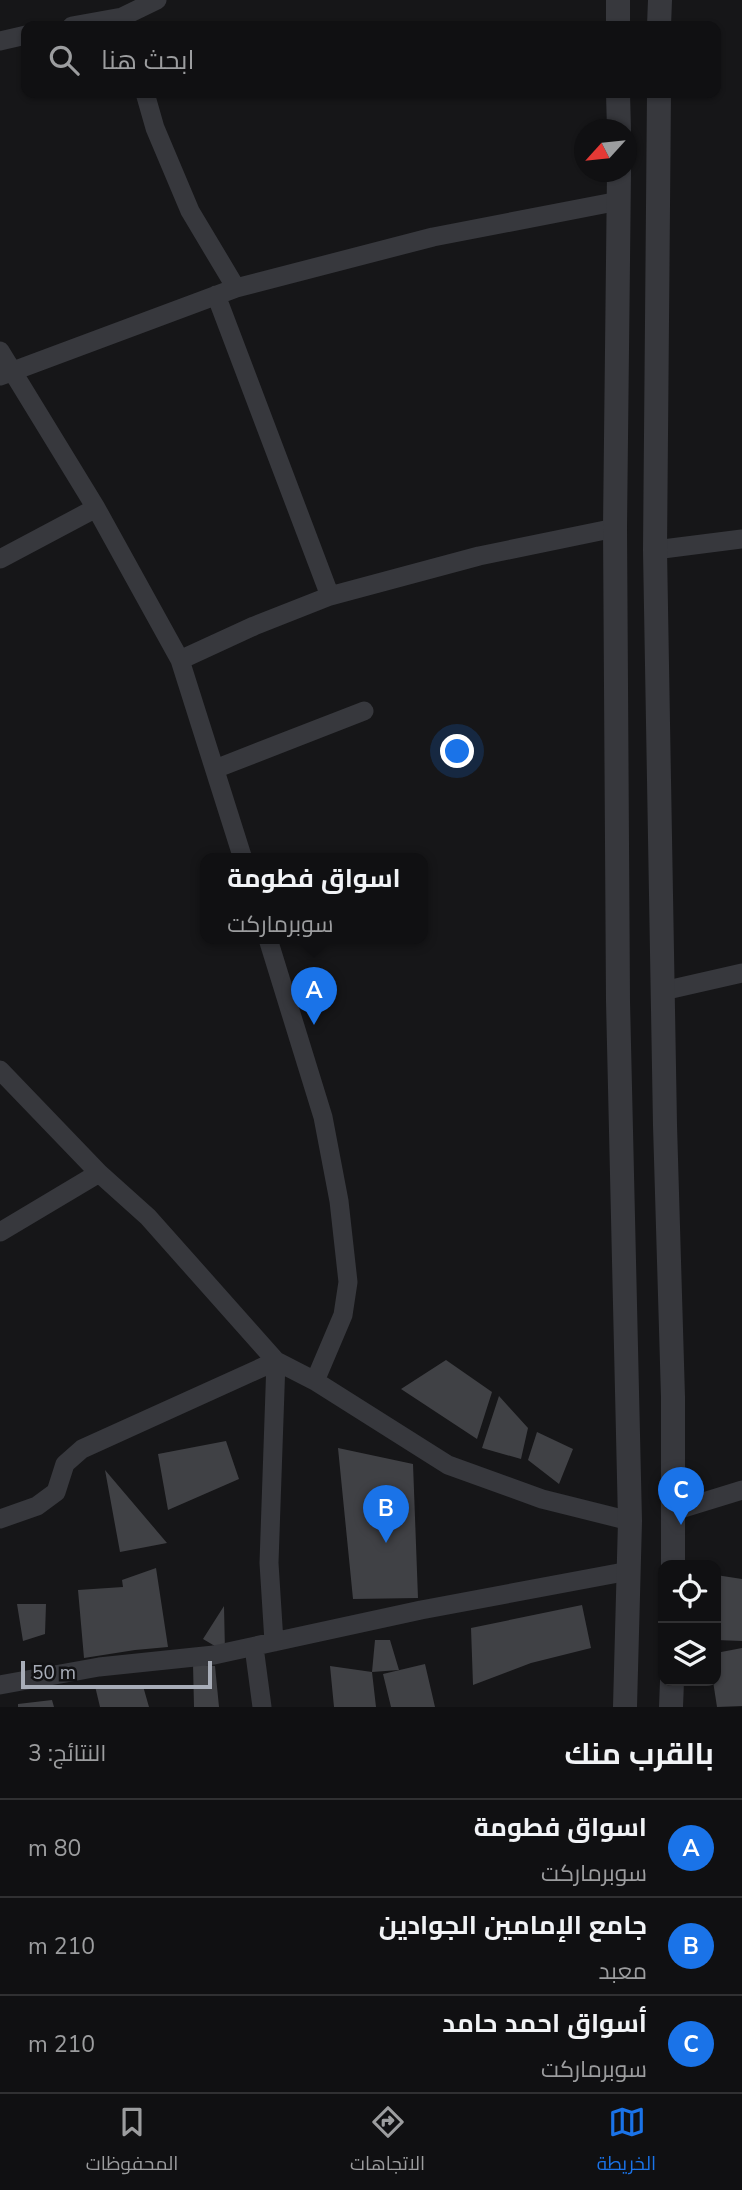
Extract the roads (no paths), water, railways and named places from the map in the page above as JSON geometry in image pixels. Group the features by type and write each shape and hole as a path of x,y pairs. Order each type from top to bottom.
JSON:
{"street":[{"path":"124,21 157,0"},
{"path":"618,0 618,21"},
{"path":"659,21 660,0"},
{"path":"0,41 21,36"},
{"path":"146,98 155,128 190,211 236,288"},
{"path":"618,98 618,119"},
{"path":"659,98 655,550 673,1560"},
{"path":"619,182 615,528 618,1001 630,1521 625,1707"},
{"path":"6,374 236,288 433,237 619,201"},
{"path":"216,295 330,596"},
{"path":"0,351 6,374 96,508 180,660 241,853"},
{"path":"0,559 96,508"},
{"path":"180,660 254,626 330,596 479,556 615,528"},
{"path":"655,550 742,539"},
{"path":"616,677 657,674"},
{"path":"215,769 364,711"},
{"path":"270,944 323,1117 339,1201 348,1282 343,1315 315,1381"},
{"path":"663,991 742,973"},
{"path":"0,1070 99,1173 148,1217 276,1361 315,1381 448,1465 542,1499 630,1521"},
{"path":"0,1233 99,1173"},
{"path":"0,1519 37,1506 56,1492 65,1464 82,1449 276,1361"},
{"path":"274,1642 269,1563 276,1361"},
{"path":"674,1511 742,1490"},
{"path":"0,1685 99,1667 214,1655 421,1610 629,1570"},
{"path":"254,1647 262,1707"},
{"path":"671,1707 672,1686"}],"place":[{"name":"اسواق فطومة","path":"314,1025"},
{"name":"أسواق احمد حامد","path":"681,1525"},
{"name":"جامع الإمامين الجوادين","path":"386,1543"}]}
